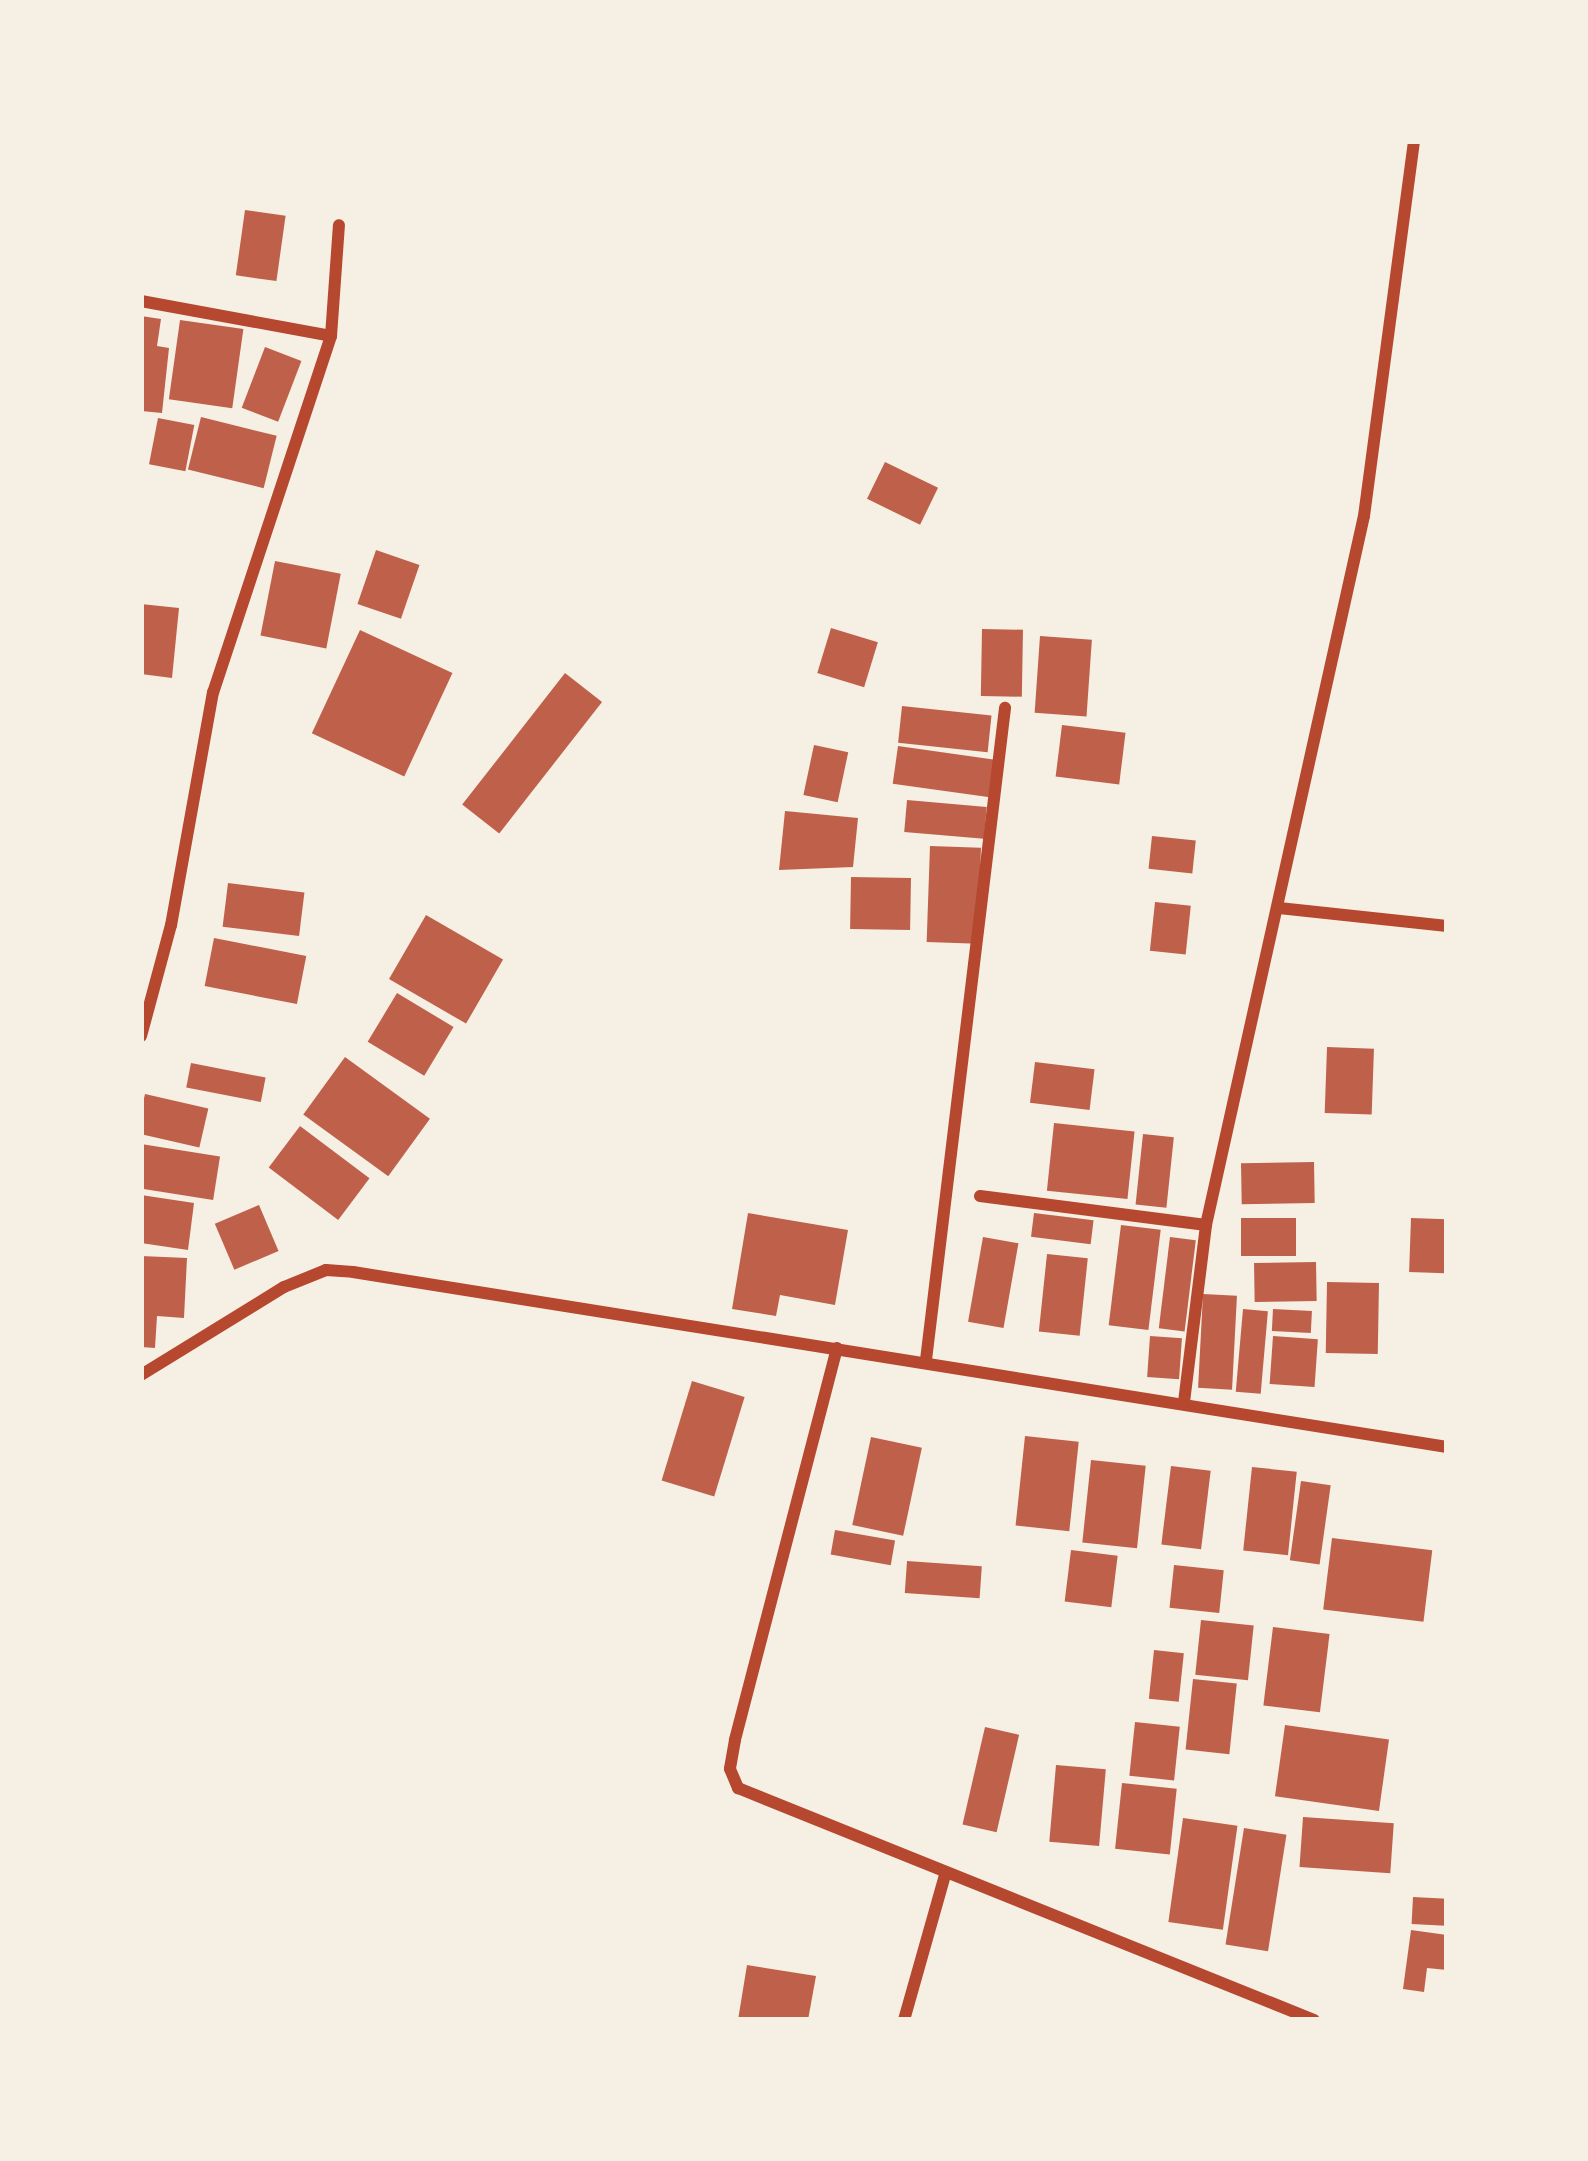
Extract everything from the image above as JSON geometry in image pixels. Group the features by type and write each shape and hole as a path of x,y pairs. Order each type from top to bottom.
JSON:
{"street":[{"path":"1184,1402 1206,1225 1364,516 1414,141"},
{"path":"141,1036 171,925 213,692 331,336 339,225"},
{"path":"141,301 331,336"},
{"path":"926,1360 1005,708"},
{"path":"1279,908 1447,926"},
{"path":"980,1196 1206,1225"},
{"path":"141,1375 221,1323 326,1270 926,1360 1447,1448"},
{"path":"837,1348 730,1769 738,1788 1314,2020"},
{"path":"904,2020 945,1875"}],"building":[{"path":"245,210 286,216 276,281 236,275"},
{"path":"141,316 161,319 157,346 169,348 162,413 141,411"},
{"path":"180,320 243,329 232,408 169,399"},
{"path":"265,347 301,361 278,422 242,408"},
{"path":"201,417 277,436 264,488 188,469"},
{"path":"158,418 194,425 185,471 149,464"},
{"path":"885,462 938,488 920,525 867,499"},
{"path":"376,550 419,565 401,619 357,604"},
{"path":"275,561 341,574 326,648 260,636"},
{"path":"141,604 179,608 172,678 141,674"},
{"path":"831,628 878,642 864,687 817,673"},
{"path":"982,629 1023,630 1022,697 981,696"},
{"path":"360,630 452,673 404,776 312,733"},
{"path":"1040,636 1092,640 1087,716 1035,713"},
{"path":"565,673 602,702 499,834 462,805"},
{"path":"902,706 992,715 988,752 898,743"},
{"path":"1062,725 1126,733 1119,784 1056,777"},
{"path":"814,745 848,752 838,802 803,795"},
{"path":"898,746 995,760 990,797 893,784"},
{"path":"907,800 987,807 984,839 904,832"},
{"path":"785,811 858,818 853,867 779,870"},
{"path":"1152,836 1196,841 1192,873 1149,869"},
{"path":"930,846 981,848 978,944 927,942"},
{"path":"851,877 911,878 910,930 850,929"},
{"path":"228,883 304,892 299,936 223,927"},
{"path":"1155,902 1191,906 1186,954 1150,951"},
{"path":"426,915 503,960 466,1024 389,979"},
{"path":"214,938 306,956 297,1004 205,986"},
{"path":"397,993 454,1027 424,1076 368,1042"},
{"path":"1327,1047 1374,1049 1372,1115 1325,1113"},
{"path":"345,1057 430,1119 388,1176 303,1114"},
{"path":"1035,1062 1095,1069 1090,1110 1030,1103"},
{"path":"191,1063 266,1078 261,1102 186,1088"},
{"path":"145,1094 208,1109 199,1148 141,1134"},
{"path":"1054,1123 1135,1131 1127,1199 1047,1191"},
{"path":"300,1126 369,1178 338,1220 269,1168"},
{"path":"1143,1134 1174,1137 1166,1208 1136,1205"},
{"path":"141,1144 220,1157 213,1200 141,1189"},
{"path":"1314,1162 1315,1203 1242,1204 1241,1163"},
{"path":"141,1195 194,1203 188,1250 141,1243"},
{"path":"259,1205 279,1251 234,1270 215,1224"},
{"path":"748,1213 848,1230 835,1305 780,1295 776,1316 732,1309"},
{"path":"1034,1213 1094,1220 1091,1244 1031,1237"},
{"path":"1241,1218 1296,1218 1296,1256 1241,1256"},
{"path":"1411,1218 1447,1219 1445,1273 1409,1272"},
{"path":"1121,1225 1161,1230 1148,1330 1109,1325"},
{"path":"983,1237 1018,1243 1004,1328 968,1322"},
{"path":"1170,1237 1196,1240 1185,1331 1159,1328"},
{"path":"1047,1254 1088,1258 1080,1336 1039,1332"},
{"path":"141,1256 187,1258 184,1318 157,1316 155,1348 141,1347"},
{"path":"1316,1262 1317,1301 1255,1302 1254,1263"},
{"path":"1327,1282 1379,1283 1378,1354 1326,1353"},
{"path":"1203,1294 1237,1296 1232,1390 1198,1388"},
{"path":"1243,1309 1268,1311 1261,1394 1236,1392"},
{"path":"1273,1309 1312,1311 1311,1333 1272,1331"},
{"path":"1150,1336 1182,1338 1179,1379 1147,1377"},
{"path":"1273,1336 1318,1339 1315,1387 1270,1384"},
{"path":"692,1381 745,1397 714,1497 662,1480"},
{"path":"1025,1436 1079,1442 1069,1531 1016,1526"},
{"path":"871,1437 922,1448 903,1536 852,1525"},
{"path":"1091,1460 1146,1466 1137,1548 1082,1543"},
{"path":"1171,1466 1211,1471 1201,1549 1161,1544"},
{"path":"1252,1467 1297,1472 1288,1555 1243,1551"},
{"path":"1301,1481 1331,1485 1320,1564 1290,1560"},
{"path":"835,1530 895,1541 891,1565 831,1555"},
{"path":"1332,1538 1432,1550 1423,1622 1323,1609"},
{"path":"1071,1550 1118,1556 1111,1607 1065,1602"},
{"path":"907,1561 982,1566 980,1598 905,1593"},
{"path":"1174,1565 1224,1570 1219,1613 1170,1608"},
{"path":"1201,1620 1254,1626 1248,1680 1195,1675"},
{"path":"1273,1627 1330,1634 1320,1712 1263,1705"},
{"path":"1154,1650 1184,1653 1179,1702 1149,1699"},
{"path":"1193,1679 1237,1684 1229,1754 1186,1750"},
{"path":"1135,1722 1180,1727 1174,1780 1129,1776"},
{"path":"1285,1725 1389,1740 1379,1811 1275,1796"},
{"path":"985,1727 1019,1735 997,1832 963,1824"},
{"path":"1056,1765 1106,1769 1099,1846 1049,1842"},
{"path":"1122,1783 1177,1789 1170,1854 1115,1849"},
{"path":"1303,1817 1394,1823 1390,1873 1300,1867"},
{"path":"1183,1818 1237,1826 1223,1930 1168,1922"},
{"path":"1244,1828 1286,1835 1268,1951 1226,1945"},
{"path":"1413,1897 1447,1899 1446,1926 1412,1924"},
{"path":"1411,1930 1447,1935 1447,1970 1427,1968 1424,1992 1403,1989"},
{"path":"747,1965 816,1976 808,2020 738,2020"}]}
